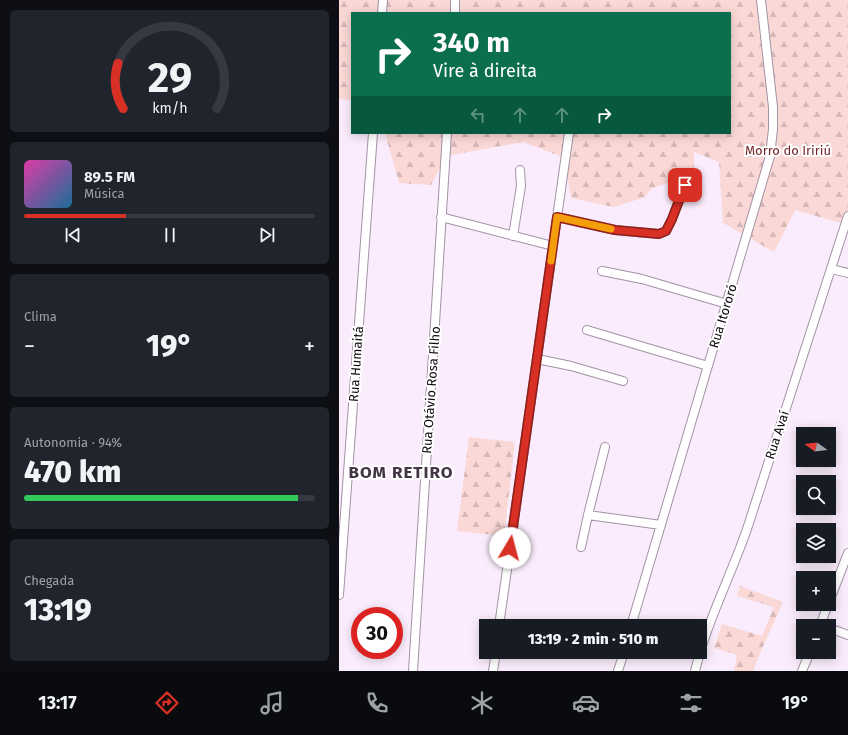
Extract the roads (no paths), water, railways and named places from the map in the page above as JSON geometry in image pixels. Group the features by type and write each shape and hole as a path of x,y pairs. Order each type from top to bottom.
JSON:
{"street":[{"path":"382,12 383,0"},
{"path":"455,0 455,12"},
{"name":"Rua Itororó","path":"633,619 770,156 773,129 773,107 761,0"},
{"name":"Rua Humaitá","path":"339,595 373,134"},
{"name":"Rua Otávio Rosa Filho","path":"413,671 447,134"},
{"path":"500,619 569,134"},
{"path":"513,236 521,186 520,170"},
{"path":"557,217 615,230 659,234 666,231 685,185"},
{"name":"Rua Avaí","path":"707,632 749,526 848,216"},
{"path":"441,217 553,246"},
{"path":"831,269 848,273"},
{"path":"602,271 636,278 727,304"},
{"path":"587,330 708,366"},
{"path":"537,360 571,366 623,381"},
{"path":"581,547 605,447"},
{"path":"589,515 661,525"},
{"path":"836,585 848,553"},
{"path":"836,631 848,635"},
{"path":"493,671 495,659"},
{"path":"618,671 622,659"},
{"name":"Rua Avaí","path":"695,671 698,659"},
{"path":"802,671 807,659"}],"district":[{"name":"BOM RETIRO","path":"401,472"}],"park label":[{"name":"Morro do Iririú","path":"788,150"}]}
